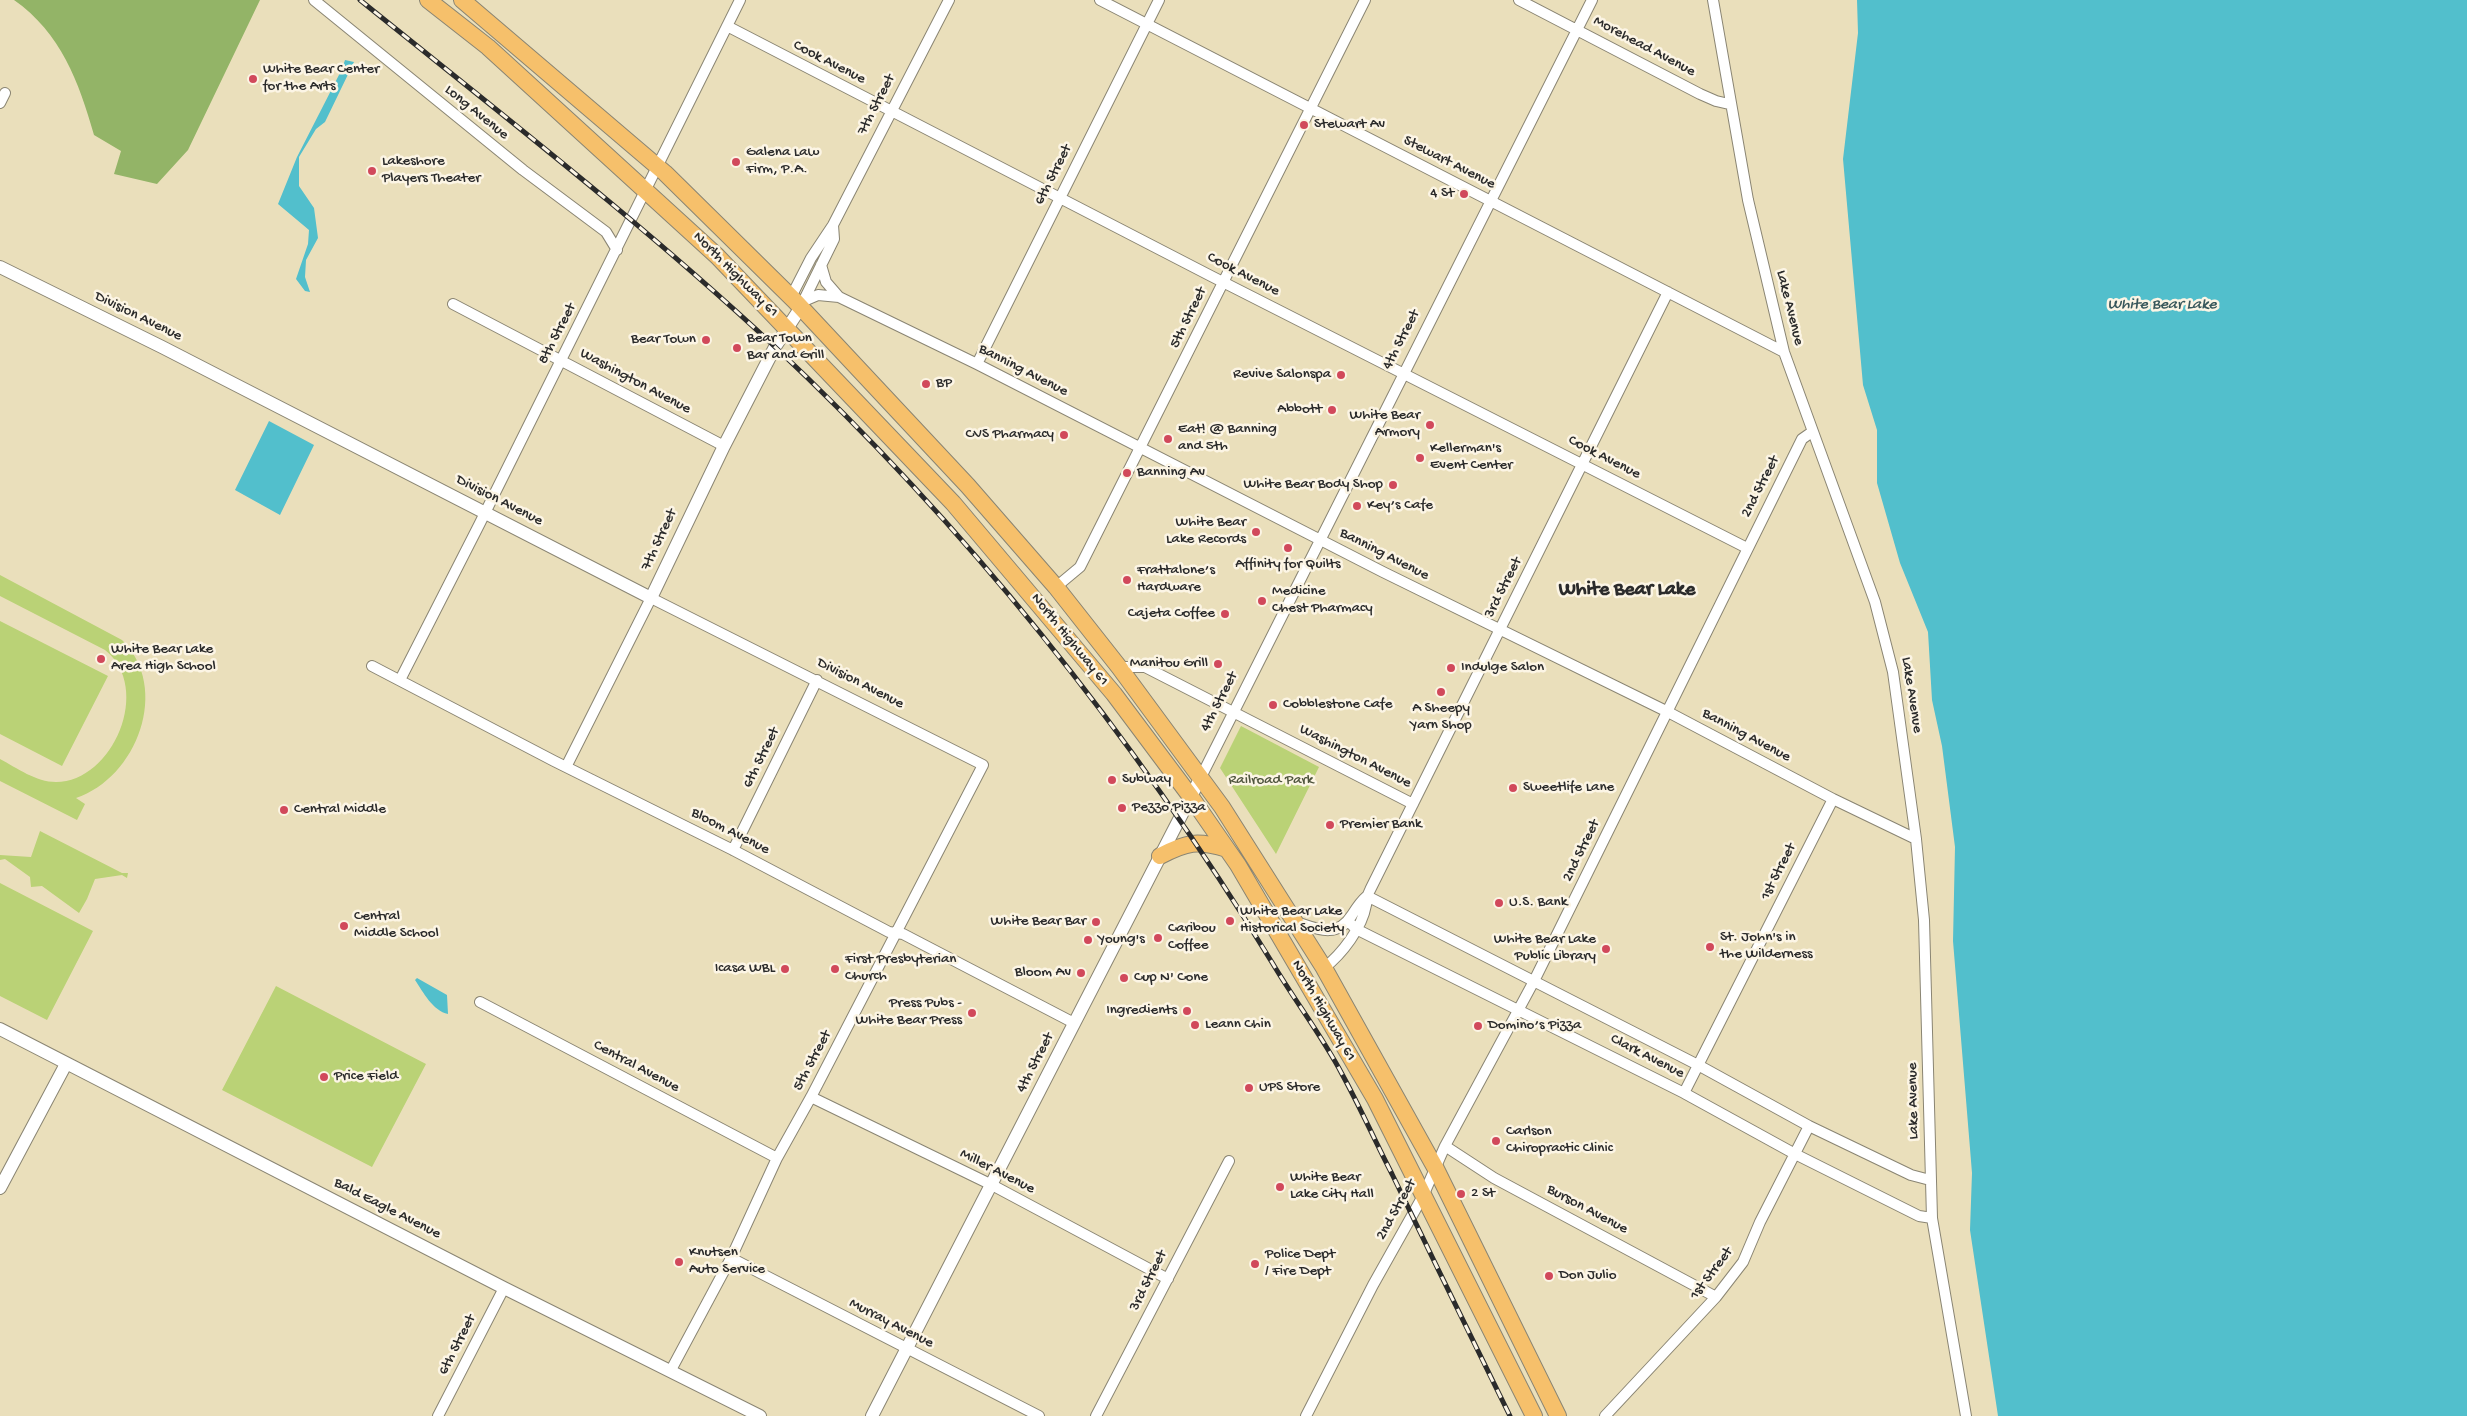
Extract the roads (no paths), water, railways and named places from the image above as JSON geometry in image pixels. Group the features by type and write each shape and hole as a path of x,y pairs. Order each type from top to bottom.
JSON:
{"main road":[{"name":"North Highway 61","path":"428,0 488,46 717,256 953,502 1023,583 1114,694 1192,797 1227,849 1291,956 1374,1099 1534,1416"},
{"name":"North Highway 61","path":"462,0 658,167 799,302 968,486 1056,587 1119,667 1201,776 1252,851 1324,968 1436,1170 1558,1416"},
{"path":"1023,583 1038,591 1046,592 1056,587"},
{"path":"1160,856 1189,843 1206,842 1227,849"},
{"path":"1291,956 1305,963 1324,968"}],"street":[{"name":"Long Avenue","path":"314,0 523,170 606,232 617,250"},
{"name":"8th Street","path":"400,680 647,191 669,140 740,0"},
{"name":"7th Street","path":"799,302 811,258 833,225 949,0"},
{"name":"Stewart Avenue","path":"1100,0 1784,352"},
{"name":"6th Street","path":"977,364 1159,0"},
{"name":"5th Street","path":"1056,587 1080,567 1365,0"},
{"name":"Morehead Avenue","path":"1519,0 1700,94 1729,104"},
{"name":"4th Street","path":"872,1416 1192,797 1320,538 1592,0"},
{"name":"Lake Avenue","path":"1713,0 1729,104 1750,209 1784,352 1875,602 1888,646 1916,839 1924,920 1932,1218 1966,1416"},
{"name":"Cook Avenue","path":"727,26 892,112 1060,196 1223,282 1404,372 1747,548"},
{"path":"0,103 5,93"},
{"name":"7th Street","path":"566,767 651,598 724,446 834,239 833,225"},
{"name":"Banning Avenue","path":"821,265 826,282 839,297"},
{"name":"Division Avenue","path":"0,267 983,765"},
{"name":"3rd Street","path":"1324,968 1337,958 1356,929 1366,906 1367,896 1584,464 1668,292"},
{"name":"Banning Avenue","path":"799,302 818,295 839,297 977,364 1499,631 1668,712 1916,839"},
{"name":"Washington Avenue","path":"453,304 724,446"},
{"name":"2nd Street","path":"1306,1416 1423,1196 1445,1146 1520,1010 1802,439 1812,432"},
{"name":"Bloom Avenue","path":"372,666 566,767 733,850 889,932 903,934 1074,1023"},
{"name":"Washington Avenue","path":"1119,667 1145,668 1234,711 1413,804"},
{"name":"6th Street","path":"733,850 818,680"},
{"name":"5th Street","path":"671,1370 731,1258 777,1158 811,1097 983,765"},
{"name":"1st Street","path":"1684,1093 1833,798"},
{"name":"3rd Street","path":"1295,921 1327,932 1338,929 1348,921 1360,902 1367,896"},
{"name":"Clark Avenue","path":"1367,896 1698,1065 1809,1126 1911,1175 1930,1180"},
{"name":"Clark Avenue","path":"1348,921 1356,929 1684,1093 1794,1154 1918,1216 1932,1218"},
{"name":"Central Avenue","path":"480,1002 777,1158"},
{"name":"Bald Eagle Avenue","path":"0,1029 504,1288 760,1416"},
{"path":"0,1188 66,1064"},
{"name":"Miller Avenue","path":"811,1097 992,1185 1168,1279"},
{"name":"1st Street","path":"1605,1416 1716,1297 1744,1262 1760,1222 1809,1126"},
{"name":"Burson Avenue","path":"1445,1146 1494,1178 1716,1297"},
{"name":"3rd Street","path":"1096,1416 1229,1161"},
{"name":"Murray Avenue","path":"731,1258 1039,1416"},
{"name":"6th Street","path":"438,1416 504,1288"}],"water":[{"name":"White Bear Lake","path":"1857,0 2467,0 2467,1416 1998,1416 1970,1230 1972,1173 1953,941 1955,847 1942,746 1932,700 1928,632 1900,563 1877,483 1877,430 1863,385 1843,159 1858,33"},
{"path":"345,60 354,62 325,122 316,129 299,157 299,186 314,208 318,238 306,260 305,277 310,292 305,291 296,279 308,244 309,230 278,204 297,157"},
{"path":"269,421 314,445 280,515 235,490"},
{"path":"417,978 447,995 448,1014 438,1009 429,1000 415,980"}],"railway":[{"path":"360,0 622,212 773,345 845,415 914,487 980,561 1044,638 1164,798 1220,880 1326,1046 1355,1099 1510,1416"}],"place":[{"name":"White Bear Center for the Arts","path":"253,79"},
{"name":"Stewart Av","path":"1304,125"},
{"name":"Galena Law Firm, P.A.","path":"736,162"},
{"name":"Lakeshore Players Theater","path":"372,171"},
{"name":"4 St","path":"1464,194"},
{"name":"Bear Town","path":"706,340"},
{"name":"Bear Town Bar and Grill","path":"737,348"},
{"name":"Revive Salonspa","path":"1341,375"},
{"name":"BP","path":"926,384"},
{"name":"Abbott","path":"1332,410"},
{"name":"White Bear Armory","path":"1430,425"},
{"name":"CVS Pharmacy","path":"1064,435"},
{"name":"Eat! @ Banning and 5th","path":"1168,439"},
{"name":"Kellerman's Event Center","path":"1420,458"},
{"name":"Banning Av","path":"1127,473"},
{"name":"White Bear Body Shop","path":"1393,485"},
{"name":"Key’s Cafe","path":"1357,506"},
{"name":"White Bear Lake Records","path":"1256,532"},
{"name":"Affinity for Quilts","path":"1288,548"},
{"name":"Frattalone’s Hardware","path":"1127,580"},
{"name":"Medicine Chest Pharmacy","path":"1262,601"},
{"name":"Cajeta Coffee","path":"1225,614"},
{"name":"White Bear Lake Area High School","path":"101,659"},
{"name":"Manitou Grill","path":"1218,664"},
{"name":"Indulge Salon","path":"1451,668"},
{"name":"A Sheepy Yarn Shop","path":"1441,692"},
{"name":"Cobblestone Cafe","path":"1273,705"},
{"name":"Subway","path":"1112,780"},
{"name":"Sweetlife Lane","path":"1513,788"},
{"name":"Pezzo Pizza","path":"1122,808"},
{"name":"Central Middle","path":"284,810"},
{"name":"Premier Bank","path":"1330,825"},
{"name":"U.S. Bank","path":"1499,903"},
{"name":"White Bear Lake Historical Society","path":"1230,921"},
{"name":"White Bear Bar","path":"1096,922"},
{"name":"Central Middle School","path":"344,926"},
{"name":"Caribou Coffee","path":"1158,938"},
{"name":"Young's","path":"1088,940"},
{"name":"St. John's in the Wilderness","path":"1710,947"},
{"name":"White Bear Lake Public Library","path":"1606,949"},
{"name":"Icasa WBL","path":"785,969"},
{"name":"First Presbyterian Church","path":"835,969"},
{"name":"Bloom Av","path":"1081,973"},
{"name":"Cup N' Cone","path":"1124,978"},
{"name":"Ingredients","path":"1187,1011"},
{"name":"Press Pubs - White Bear Press","path":"972,1013"},
{"name":"Leann Chin","path":"1195,1025"},
{"name":"Domino’s Pizza","path":"1478,1026"},
{"name":"Price Field","path":"324,1077"},
{"name":"UPS Store","path":"1249,1088"},
{"name":"Carlson Chiropractic Clinic","path":"1496,1141"},
{"name":"White Bear Lake City Hall","path":"1280,1187"},
{"name":"2 St","path":"1461,1194"},
{"name":"Knutsen Auto Service","path":"679,1262"},
{"name":"Police Dept / Fire Dept","path":"1255,1264"},
{"name":"Don Julio","path":"1549,1276"}],"district":[{"name":"White Bear Lake","path":"1627,591"}],"park label":[{"name":"Railroad Park","path":"1271,781"}]}
